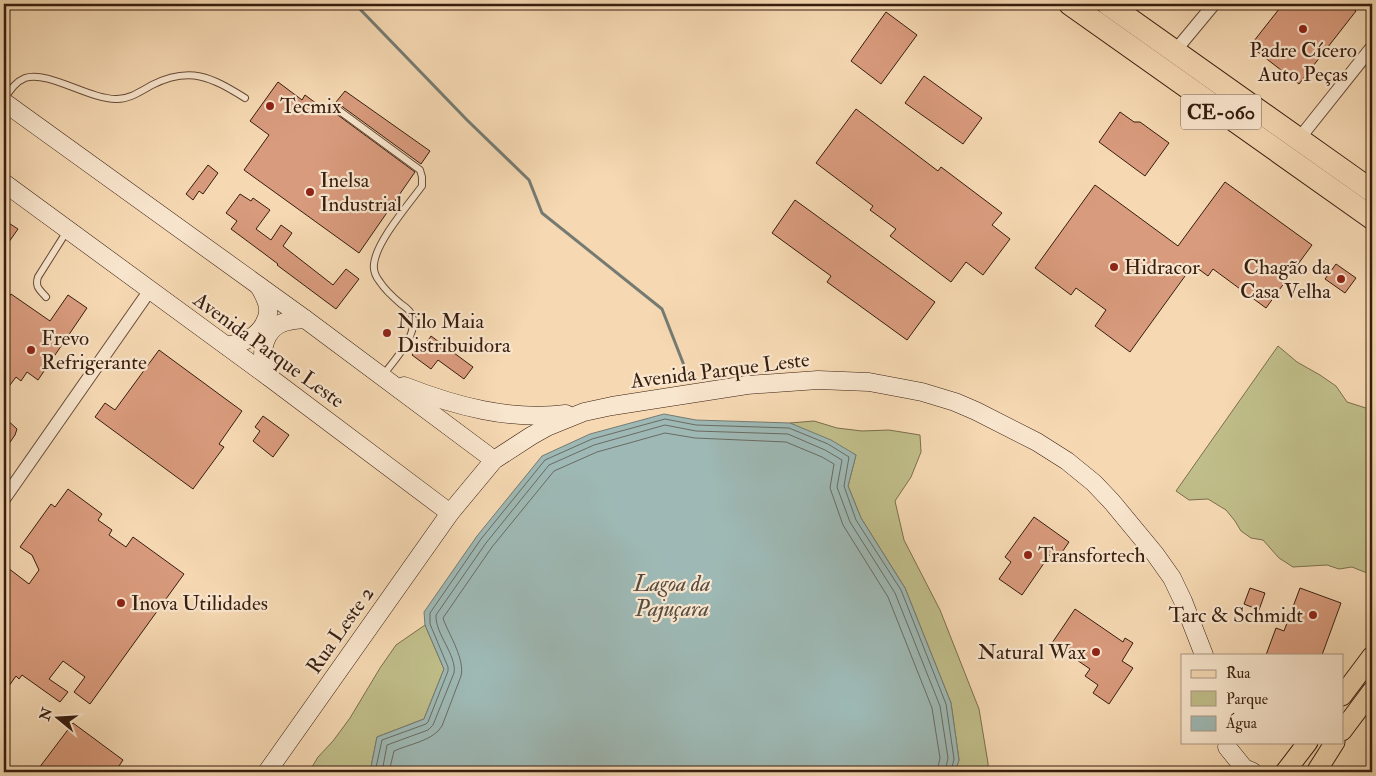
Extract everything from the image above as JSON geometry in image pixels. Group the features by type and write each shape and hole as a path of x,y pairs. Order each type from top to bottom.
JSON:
{"highway":[{"name":"CE-060","path":"1070,4 1372,218"},
{"name":"CE-060","path":"1114,6 1298,140 1372,191"}],"main road":[{"path":"1344,693 1372,656"},
{"path":"1344,728 1372,691"},
{"path":"1285,772 1306,744"},
{"path":"1316,772 1334,744"}],"street":[{"path":"1174,51 1214,4"},
{"path":"1298,140 1372,47"},
{"path":"4,101 305,319 494,460"},
{"name":"Avenida Parque Leste","path":"4,183 270,377 450,513 494,460 547,427 584,412 729,388 818,380 869,382 922,392 955,402 1038,442 1067,461 1094,483 1112,502 1172,578 1204,654"},
{"path":"227,346 257,335 263,328 268,310 267,302 259,286"},
{"path":"4,499 150,290"},
{"path":"270,377 263,357 267,337 272,329 279,324 305,319"},
{"path":"385,378 425,394 485,412 530,416 556,416 584,412"},
{"name":"Rua Leste 2","path":"267,772 450,513"},
{"path":"1227,745 1234,772"},
{"path":"1227,745 1244,768 1253,772"}],"lane":[{"path":"4,101 16,84 23,79 31,77 45,78 103,98 116,100 127,98 156,83 176,76 195,75 209,78 244,98"},
{"path":"333,106 420,170 422,177 422,186 385,238 377,252 374,266 375,275 382,285 410,311 413,319 413,328 406,346 385,378"},
{"path":"46,297 36,283 68,230"}],"green space":[{"path":"1278,346 1297,362 1336,386 1347,402 1372,410 1372,575 1352,567 1339,569 1327,565 1293,567 1279,558 1263,540 1251,538 1241,531 1226,510 1208,499 1189,500 1176,491"},
{"path":"814,421 837,428 862,431 889,430 920,435 921,452 911,477 895,501 904,540 940,610 979,709 988,772 955,772 959,760 951,703 905,588 861,518 848,486 856,455 790,423"},
{"path":"425,625 444,669 424,719 377,737 370,772 309,772 318,757 350,718 396,645"}],"water":[{"name":"Lagoa da Pajuçara","path":"664,414 696,420 790,423 831,440 856,455 848,486 861,518 905,588 951,703 959,760 955,772 370,772 377,737 424,719 444,669 425,625 424,612 477,536 542,456 590,434"}],"building":[{"name":"Padre Cícero Auto Peças","path":"1283,4 1347,4 1356,11 1299,84 1250,46"},
{"path":"886,12 917,35 881,84 851,61"},
{"path":"924,76 982,118 963,144 905,103"},
{"name":"Inelsa Industrial","path":"278,82 302,100 305,95 329,113 331,110 415,172 359,253 244,170 269,135 250,121"},
{"name":"Inelsa Industrial","path":"345,91 430,151 421,164 336,102"},
{"path":"856,109 938,171 941,167 1002,213 992,225 1010,239 983,275 966,262 951,282 890,236 896,229 870,210 873,206 816,163"},
{"path":"1120,112 1134,122 1140,122 1169,143 1145,176 1099,142"},
{"path":"208,165 218,173 203,194 199,191 193,200 186,194"},
{"name":"Hidracor","path":"1225,182 1312,245 1266,308 1213,269 1208,276 1193,265 1130,352 1095,326 1106,310 1076,288 1071,295 1035,268 1095,185 1178,246"},
{"path":"240,194 251,201 253,198 270,210 256,229 271,240 281,225 292,233 283,246 333,285 346,269 359,279 336,309 231,229 237,221 226,213"},
{"path":"795,200 935,302 907,340 827,282 831,276 772,233"},
{"path":"4,220 18,229 4,249"},
{"name":"Chagão da Casa Velha","path":"1336,264 1356,278 1345,293 1325,279"},
{"name":"Frevo Refrigerante","path":"11,294 50,321 68,295 87,308 38,380 27,372 21,381 16,377 4,393 4,304"},
{"path":"431,336 473,367 464,379 438,360 431,369 412,355 418,347 422,350"},
{"path":"159,350 242,411 219,444 224,447 193,489 95,417 105,403 115,410"},
{"path":"263,416 289,435 273,457 253,441 260,431 255,427"},
{"path":"4,417 17,429 4,451"},
{"path":"68,489 102,514 98,520 112,530 109,535 126,547 133,537 184,574 90,704 74,692 85,677 63,661 49,679 68,692 60,702 22,675 19,679 16,676 4,693 4,565 29,584 39,570 32,555 20,547 51,504 55,507"},
{"name":"Transfortech","path":"1034,517 1069,542 1058,558 1051,553 1022,595 999,579 1011,562 1005,557"},
{"path":"1250,588 1265,593 1259,610 1244,604"},
{"name":"Tarc & Schmidt","path":"1300,588 1341,603 1322,654 1266,654 1276,628 1284,631"},
{"name":"Natural Wax","path":"1075,609 1123,642 1125,638 1133,643 1122,661 1133,668 1109,704 1093,693 1098,685 1085,676 1090,669 1052,643"},
{"path":"73,723 123,760 115,772 36,772"}],"waterway":[{"path":"355,4 467,120 529,180 542,213 662,309 687,373"}],"place":[{"name":"Padre Cícero Auto Peças","path":"1303,29"},
{"name":"Tecmix","path":"270,106"},
{"name":"Inelsa Industrial","path":"310,192"},
{"name":"Hidracor","path":"1114,267"},
{"name":"Chagão da Casa Velha","path":"1341,279"},
{"name":"Nilo Maia Distribuidora","path":"387,333"},
{"name":"Frevo Refrigerante","path":"31,350"},
{"name":"Transfortech","path":"1028,555"},
{"name":"Inova Utilidades","path":"121,603"},
{"name":"Tarc & Schmidt","path":"1313,615"},
{"name":"Natural Wax","path":"1096,652"}]}
